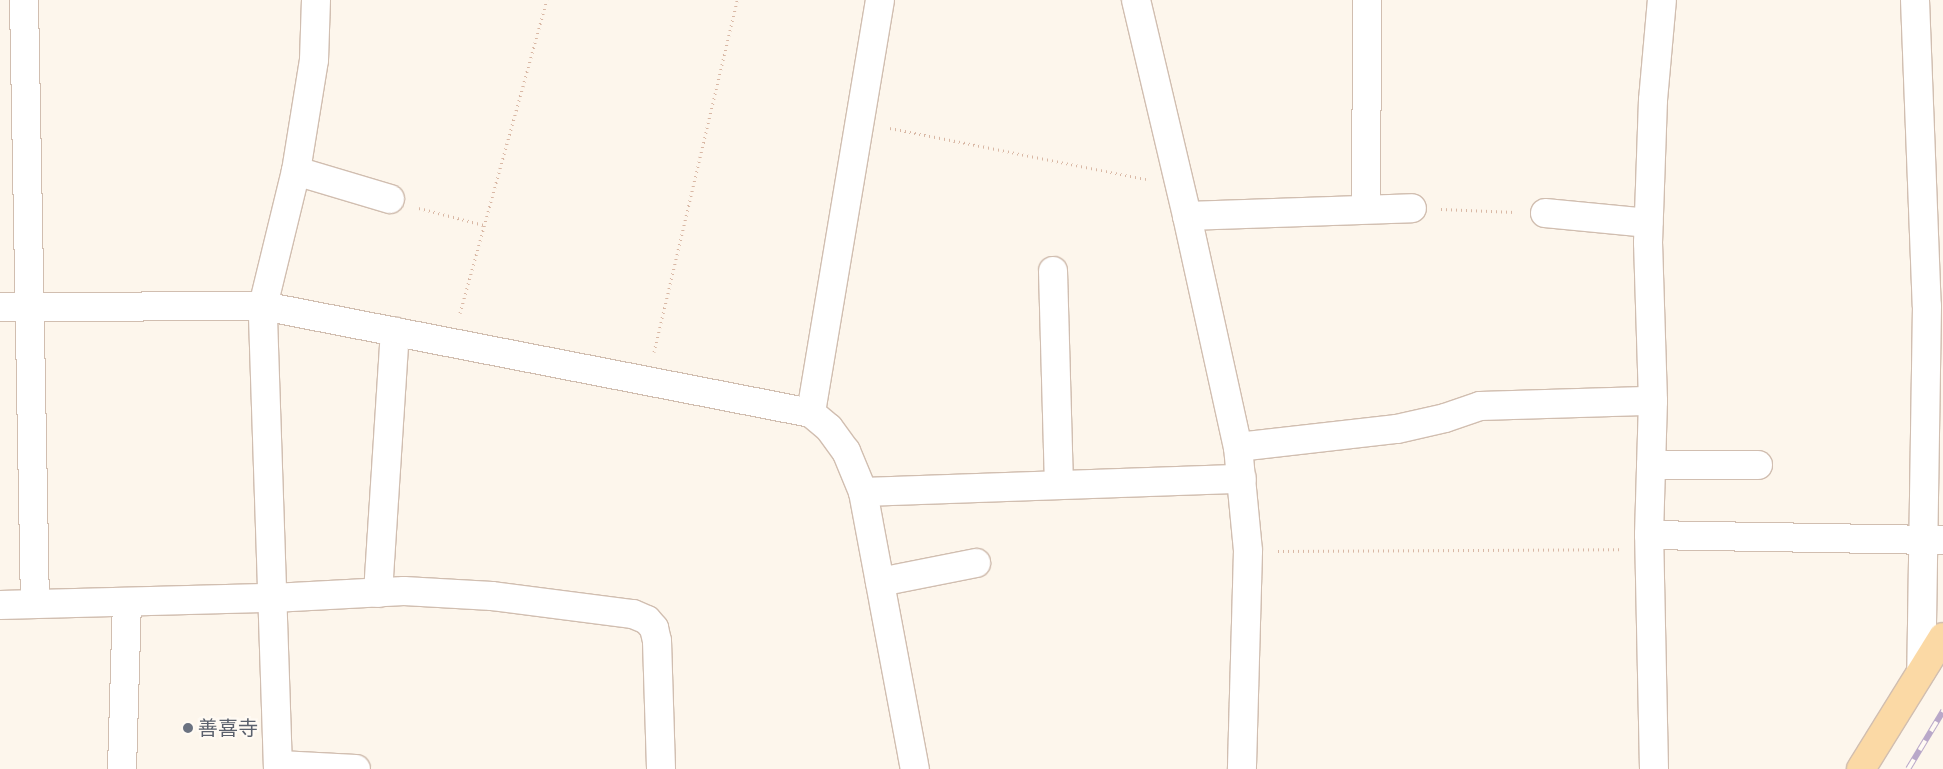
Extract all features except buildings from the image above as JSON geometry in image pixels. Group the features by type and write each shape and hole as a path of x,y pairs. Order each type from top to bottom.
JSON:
{"main road":[{"path":"1861,769 1943,637"}],"street":[{"path":"24,0 28,307 35,604"},
{"path":"316,0 314,60 296,171 263,306 278,767 356,769"},
{"path":"811,413 880,0"},
{"path":"1136,0 1180,185 1238,447 1248,551 1242,769"},
{"path":"1366,209 1368,0"},
{"path":"1654,769 1650,542 1653,401 1648,243 1653,100 1662,0"},
{"path":"1914,0 1935,306 1933,540 1921,671"},
{"path":"296,171 390,200"},
{"path":"1187,216 1412,208"},
{"path":"1545,213 1649,223"},
{"path":"1053,271 1059,485"},
{"path":"0,307 263,306 811,413 829,428 846,451 863,492 915,769"},
{"path":"378,593 395,332"},
{"path":"1238,447 1397,429 1445,418 1480,406 1653,401"},
{"path":"1651,465 1758,465"},
{"path":"863,492 1242,479"},
{"path":"1650,542 1933,540"},
{"path":"880,582 976,563"},
{"path":"0,605 273,598 404,591 492,596 633,614 647,620 654,628 657,640 661,769"},
{"path":"122,769 127,602"}],"path":[{"path":"451,343 546,0"},
{"path":"647,381 737,0"},
{"path":"860,122 1180,185"},
{"path":"390,200 484,225"},
{"path":"1412,208 1545,213"},
{"path":"1248,551 1650,542"}],"railway":[{"path":"1908,769 1943,711"}],"place":[{"name":"善喜寺","path":"188,728"}]}
